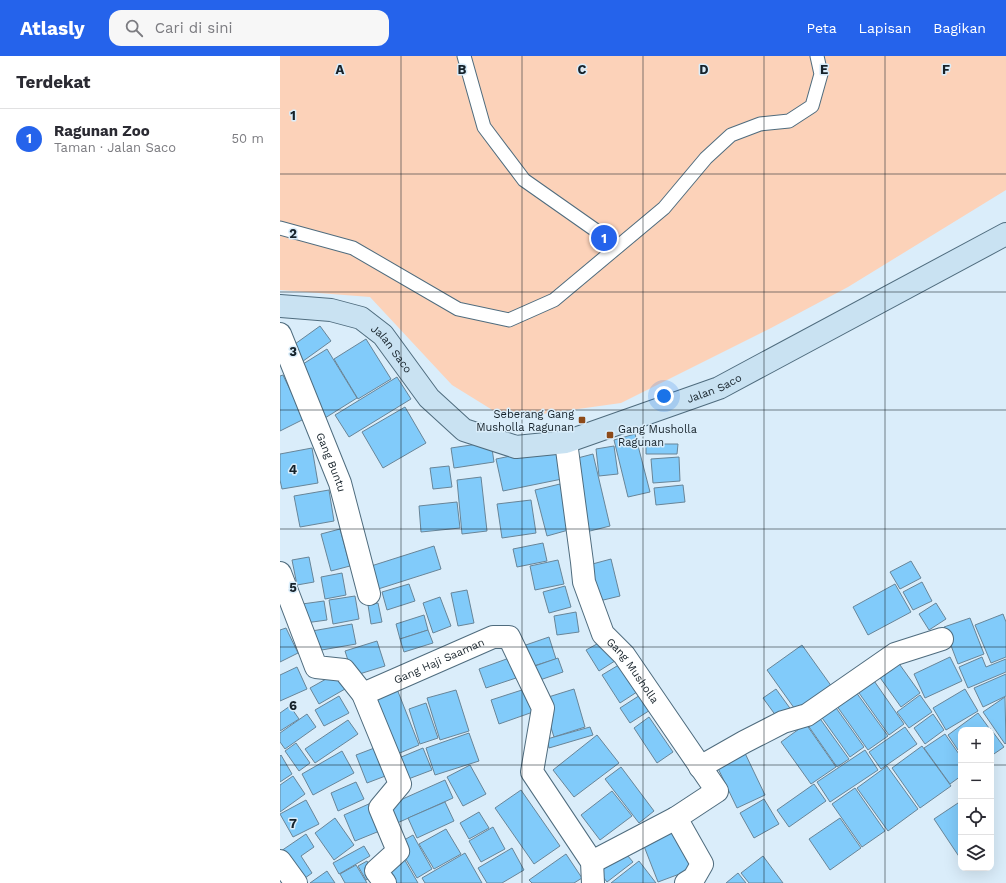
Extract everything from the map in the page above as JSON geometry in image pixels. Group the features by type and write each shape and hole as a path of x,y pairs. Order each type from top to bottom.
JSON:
{"main road":[{"name":"Jalan Saco","path":"280,306 331,310 361,318 383,336 429,398 464,430 516,447 566,442 719,388 1006,234"}],"street":[{"name":"Gang Buntu","path":"280,334 340,483 369,594"},
{"name":"Gang Musholla","path":"566,442 584,582 603,634 624,655 717,791 676,818"},
{"path":"280,573 316,667 344,670 363,694 400,784 380,808 398,851 376,871 385,883"},
{"name":"Gang Haji Saaman","path":"363,694 493,637 509,637 543,708 532,772 592,873"},
{"path":"700,767 783,722 807,715 896,654 942,639"},
{"path":"592,873 676,818 702,864 694,878 686,883"},
{"path":"280,861 296,883"}],"lane":[{"path":"464,56 484,127 524,180 618,246"},
{"path":"280,228 353,248 458,309 510,320 554,300 664,208 706,158 731,135 760,124 789,121 812,106 821,74 817,56"}],"shaded area":[{"path":"280,56 1006,56 1006,190 848,287 771,328 621,403 507,419 452,385 370,297 280,290"}],"building":[{"path":"320,326 331,341 299,364 288,349"},
{"path":"366,339 391,379 358,399 334,359"},
{"path":"327,349 357,398 325,418 295,369"},
{"path":"283,375 304,419 280,431 280,376"},
{"path":"397,377 411,399 349,437 335,415"},
{"path":"405,407 426,443 383,468 362,432"},
{"path":"635,434 650,492 628,497 614,440"},
{"path":"491,442 494,462 454,468 451,448"},
{"path":"646,444 678,444 677,454 646,454"},
{"path":"614,446 618,474 599,476 596,449"},
{"path":"555,447 562,479 503,491 496,459"},
{"path":"312,448 318,483 282,489 280,480 280,454"},
{"path":"593,454 610,526 586,532 570,460"},
{"path":"679,457 680,481 653,483 651,459"},
{"path":"449,466 452,487 433,489 430,468"},
{"path":"481,477 487,531 462,534 457,480"},
{"path":"560,484 572,529 547,536 535,490"},
{"path":"683,485 685,502 656,505 654,488"},
{"path":"329,490 334,521 300,527 294,496"},
{"path":"531,500 536,533 502,538 497,504"},
{"path":"457,502 460,528 421,532 419,506"},
{"path":"340,529 350,566 331,571 321,534"},
{"path":"543,543 547,561 517,567 513,549"},
{"path":"434,546 441,569 375,590 368,567"},
{"path":"309,557 314,582 297,585 292,560"},
{"path":"611,559 620,596 595,602 585,566"},
{"path":"558,560 564,584 535,590 530,566"},
{"path":"911,561 921,578 900,589 890,572"},
{"path":"342,573 346,595 325,599 321,577"},
{"path":"922,582 932,601 913,610 903,592"},
{"path":"409,584 415,601 387,610 382,592"},
{"path":"895,584 911,612 868,635 853,607"},
{"path":"565,586 571,607 549,613 543,592"},
{"path":"467,590 474,623 458,626 451,593"},
{"path":"355,596 359,619 333,624 329,600"},
{"path":"440,597 451,626 433,633 423,603"},
{"path":"324,601 327,620 305,623 302,604"},
{"path":"378,603 382,622 371,624 368,605"},
{"path":"936,603 946,619 929,630 919,614"},
{"path":"576,612 579,632 557,635 554,616"},
{"path":"1003,614 1006,622 1006,657 991,663 975,625"},
{"path":"424,615 428,630 400,639 396,624"},
{"path":"970,618 984,654 958,664 944,627"},
{"path":"352,624 356,644 316,651 312,631"},
{"path":"286,628 298,653 280,662 280,630"},
{"path":"428,630 433,643 404,652 400,639"},
{"path":"549,637 556,659 527,668 520,647"},
{"path":"606,639 618,659 599,671 586,650"},
{"path":"377,641 385,666 353,676 345,651"},
{"path":"802,645 832,687 797,712 767,670"},
{"path":"512,657 519,677 486,688 479,669"},
{"path":"950,657 962,681 925,698 914,674"},
{"path":"982,657 986,667 1006,659 1006,672 968,688 959,667"},
{"path":"558,658 563,672 537,681 532,667"},
{"path":"895,658 920,693 901,707 876,672"},
{"path":"622,663 640,690 620,703 602,675"},
{"path":"297,667 307,689 280,701 280,675"},
{"path":"335,674 345,689 319,704 310,688"},
{"path":"1006,674 1006,696 983,707 974,688"},
{"path":"870,675 904,724 889,735 854,686"},
{"path":"853,688 888,736 868,750 834,702"},
{"path":"397,689 419,745 390,757 368,700"},
{"path":"525,689 533,712 499,724 491,700"},
{"path":"574,689 585,727 554,737 542,699"},
{"path":"776,689 792,711 779,720 763,698"},
{"path":"965,689 978,711 946,730 933,708"},
{"path":"456,690 469,731 440,740 427,698"},
{"path":"648,690 658,705 630,723 620,708"},
{"path":"920,695 932,712 909,728 897,712"},
{"path":"339,696 349,713 324,726 315,710"},
{"path":"1005,697 1005,744 994,727 983,712"},
{"path":"426,703 438,738 420,744 409,709"},
{"path":"834,705 864,747 850,757 820,715"},
{"path":"290,706 299,719 280,731 280,713"},
{"path":"816,713 849,759 837,767 805,721"},
{"path":"978,713 988,727 959,727"},
{"path":"307,714 316,727 285,749 280,742 280,733"},
{"path":"933,714 944,730 925,744 914,728"},
{"path":"649,717 673,752 657,763 634,728"},
{"path":"348,720 358,734 315,763 305,749"},
{"path":"806,724 836,767 811,784 781,742"},
{"path":"590,727 593,735 549,748 547,739"},
{"path":"905,727 917,744 881,769 869,752"},
{"path":"958,728 958,750 948,735"},
{"path":"469,733 479,761 435,775 426,748"},
{"path":"994,733 1004,747 994,754"},
{"path":"945,734 958,753 958,778 950,784 924,748"},
{"path":"597,735 619,763 574,797 553,770"},
{"path":"296,743 310,763 299,771 285,751"},
{"path":"922,746 951,786 920,808 892,768"},
{"path":"377,747 388,775 367,783 356,755"},
{"path":"423,748 432,770 403,781 394,760"},
{"path":"743,749 765,795 737,808 715,762"},
{"path":"865,750 878,770 830,802 817,782"},
{"path":"342,751 354,773 313,795 302,774"},
{"path":"281,755 292,774 280,782 280,756"},
{"path":"470,765 486,794 463,806 447,777"},
{"path":"887,766 918,809 888,831 857,788"},
{"path":"621,767 654,811 639,823 605,779"},
{"path":"293,776 305,794 280,812 280,785"},
{"path":"445,780 453,798 395,824 387,806"},
{"path":"356,782 364,799 338,811 331,793"},
{"path":"814,784 826,801 789,827 777,810"},
{"path":"855,788 885,831 862,847 832,804"},
{"path":"521,790 560,846 534,864 495,808"},
{"path":"612,791 632,816 600,840 581,815"},
{"path":"764,799 779,824 754,838 740,813"},
{"path":"306,800 319,824 293,837 280,814"},
{"path":"445,802 454,821 417,838 408,818"},
{"path":"371,803 382,830 355,841 344,815"},
{"path":"958,803 958,855 934,819"},
{"path":"479,812 489,828 469,839 460,823"},
{"path":"335,818 354,845 334,860 315,833"},
{"path":"840,818 861,848 830,870 809,839"},
{"path":"493,827 505,849 481,862 469,841"},
{"path":"677,827 693,869 658,882 642,841"},
{"path":"446,829 461,854 434,869 419,844"},
{"path":"306,834 314,847 301,856 312,873 301,881 281,851"},
{"path":"413,835 432,869 417,878 397,844"},
{"path":"364,846 370,856 339,874 333,863"},
{"path":"512,848 524,870 502,883 487,883 478,868"},
{"path":"622,849 633,862 607,882 596,868"},
{"path":"465,853 482,883 425,883 422,878"},
{"path":"566,854 582,878 574,883 532,883 529,880"},
{"path":"763,856 783,883 749,883 741,873"},
{"path":"403,857 418,883 390,883 382,869"},
{"path":"367,861 375,875 366,880 358,866"},
{"path":"639,861 656,883 611,883"},
{"path":"356,865 367,883 345,883 340,874"},
{"path":"327,871 335,883 310,883"},
{"path":"738,873 746,883 726,883"}],"place":[{"name":"Ragunan Zoo","path":"604,238"},
{"name":"Seberang Gang Musholla Ragunan","path":"582,420"},
{"name":"Gang Musholla Ragunan","path":"610,435"}]}
